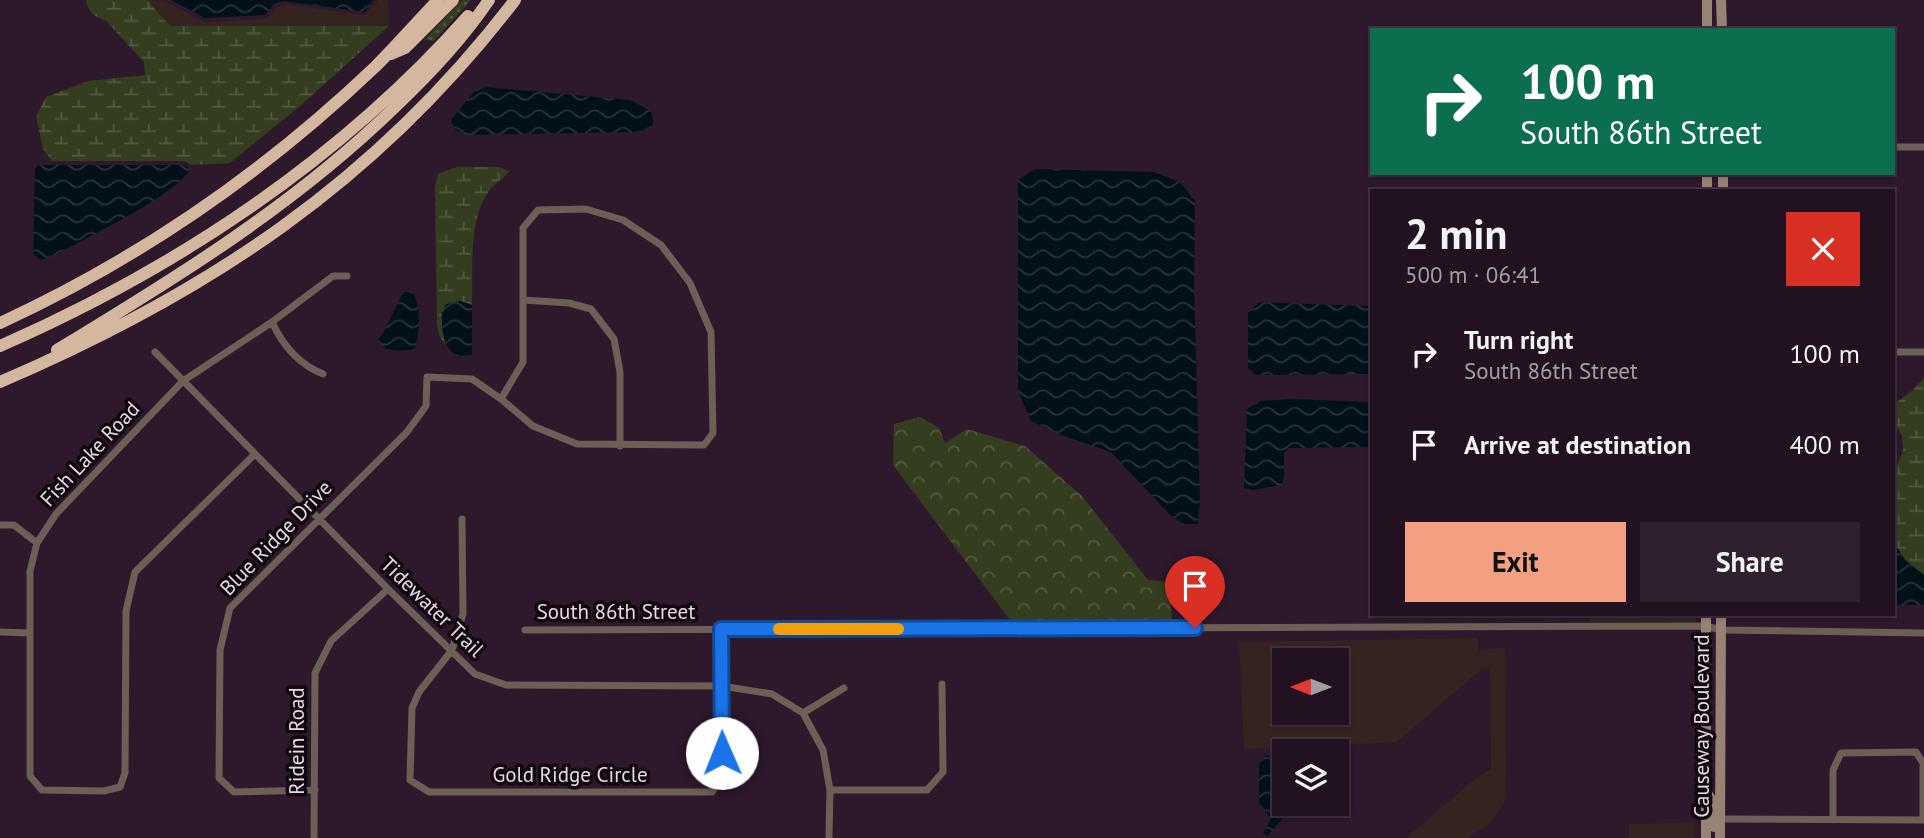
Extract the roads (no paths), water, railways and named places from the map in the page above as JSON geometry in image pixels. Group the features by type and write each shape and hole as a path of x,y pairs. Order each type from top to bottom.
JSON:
{"highway":[{"path":"408,39 438,0"},
{"path":"0,323 80,283 198,211 278,152 453,0"},
{"path":"451,42 482,0"},
{"path":"6,380 190,269 262,220 354,145 489,0"},
{"path":"6,380 94,341 145,314 267,238 334,188 386,144 459,69 515,0"},
{"path":"0,346 100,298 174,257 233,219 328,149 429,66"}],"main road":[{"path":"1707,0 1707,28"},
{"path":"1721,0 1722,28"},
{"name":"Causeway Boulevard","path":"1706,616 1706,838"},
{"name":"Causeway Boulevard","path":"1720,838 1721,616"},
{"path":"1706,791 1711,799 1714,838"}],"street":[{"path":"1895,147 1924,147"},
{"path":"586,209 623,220 661,245 690,283 711,332 713,433 704,445 620,446 577,444 533,426 501,399 523,362 523,300 523,228 538,210 586,209"},
{"name":"Fish Lake Road","path":"255,454 135,572 126,611 125,773 120,787 104,791 42,790 30,776 30,571 37,543 56,514 183,381 272,322 333,276 347,276"},
{"path":"523,300 569,303 591,309 614,339 620,372 620,446"},
{"path":"272,322 281,340 304,367 323,374"},
{"name":"Tidewater Trail","path":"155,352 318,519 475,674 506,685 722,686 772,694 803,713"},
{"path":"1895,352 1924,352"},
{"name":"Blue Ridge Drive","path":"315,790 234,792 219,778 220,650 230,608 407,432 426,407 427,377 472,379 501,399"},
{"path":"452,650 463,614 462,519"},
{"path":"0,525 14,525 37,543"},
{"name":"Ridein Road","path":"314,838 315,673 331,641 388,589"},
{"name":"South 86th Street","path":"525,630 1706,626 1721,630 1924,633"},
{"name":"Gold Ridge Circle","path":"452,650 419,692 412,708 410,780 429,792 712,792 723,775 721,629"},
{"path":"0,632 30,633"},
{"path":"830,790 927,790 943,772 942,684"},
{"path":"830,838 830,790 823,750 803,713 844,688"},
{"path":"1720,819 1833,820 1924,820 1923,763 1916,752 1841,753 1833,770 1833,820"}],"water":[{"path":"171,0 373,0 365,12 283,1 274,4 265,15 205,18"},
{"path":"486,87 630,100 651,111 653,122 651,129 633,132 468,135 455,130 451,120 473,93"},
{"path":"38,165 184,165 188,167 188,173 144,207 41,260 33,254 35,169"},
{"path":"1035,169 1154,172 1180,182 1195,201 1194,286 1200,501 1198,524 1184,524 1170,515 1111,452 1031,421 1018,391 1018,180"},
{"path":"413,291 419,320 415,349 386,349 378,340 404,292"},
{"path":"460,301 472,305 472,355 456,356 447,345 443,332 442,317 446,304"},
{"path":"1259,302 1370,306 1370,374 1256,375 1248,368 1248,313"},
{"path":"1293,399 1370,402 1370,447 1288,448 1284,453 1282,485 1253,490 1244,488 1247,409 1261,401"},
{"path":"1895,545 1905,560 1924,575 1924,605 1895,605"},
{"path":"1272,755 1272,816 1285,816 1267,836 1263,833 1271,819 1259,802 1259,764 1265,756"}]}
